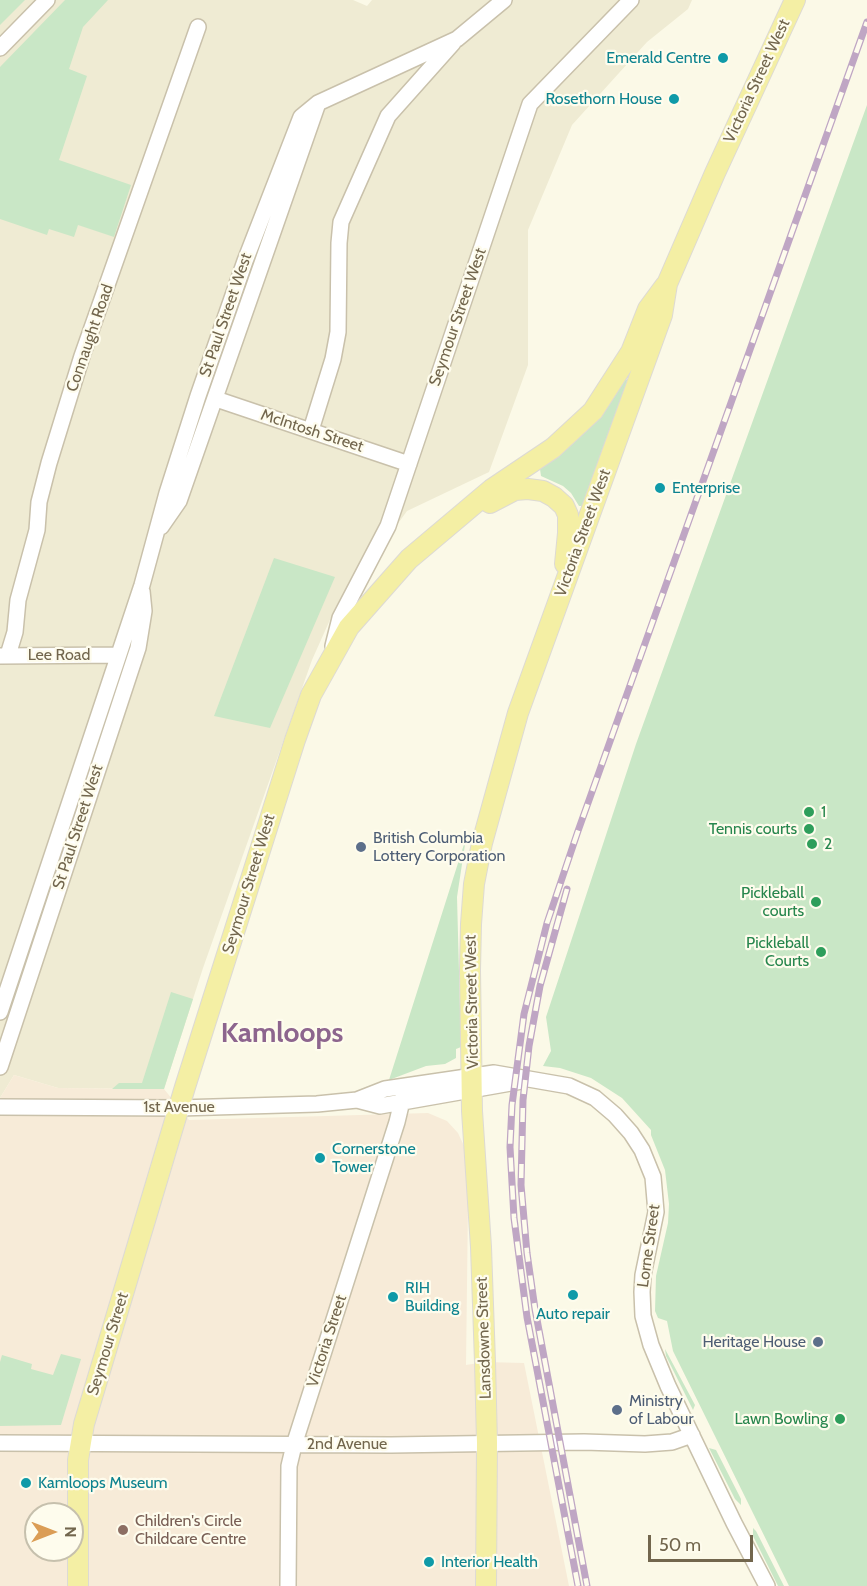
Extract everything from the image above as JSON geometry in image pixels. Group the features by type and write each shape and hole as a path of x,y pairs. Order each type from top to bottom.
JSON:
{"main road":[{"name":"Victoria Street West","path":"472,1083 470,970 474,884 482,843 505,756 549,625 662,315 667,284 715,172 795,0"},
{"name":"Seymour Street West","path":"178,1108 294,740 311,695 349,627 409,559 492,489 553,448 593,411 631,352 648,309 667,284"},
{"path":"450,524 515,490 543,491 564,506 568,515 568,533 564,568 549,625"},
{"name":"Lansdowne Street","path":"472,1083 481,1247 487,1443 486,1586"},
{"name":"Seymour Street","path":"78,1586 78,1460 81,1444 90,1404 178,1108"}],"street":[{"path":"0,48 47,0"},
{"name":"St Paul Street West","path":"0,1012 142,585 198,396 245,261 301,117 318,103 457,39 504,0"},
{"name":"Seymour Street West","path":"328,663 340,618 388,526 530,104 631,0"},
{"name":"Connaught Road","path":"4,655 15,632 18,600 37,530 39,502 49,463 82,356 198,27"},
{"path":"311,430 333,359 338,332 341,222 388,116 457,39"},
{"name":"St Paul Street West","path":"155,537 179,501 318,103"},
{"name":"McIntosh Street","path":"216,399 409,464"},
{"name":"St Paul Street West","path":"0,1067 138,648 144,611 142,585"},
{"name":"Lee Road","path":"4,655 118,655"},
{"name":"Lorne Street","path":"472,1083 494,1073 569,1086 595,1098 621,1121 646,1157 653,1176 656,1205 654,1226 643,1275 643,1316 654,1354 734,1523 767,1586"},
{"name":"1st Avenue","path":"0,1107 288,1106 357,1100 384,1089 428,1081 472,1083"},
{"path":"402,1102 403,1096 408,1092 429,1088 446,1081"},
{"name":"1st Avenue","path":"357,1100 380,1106 472,1083"},
{"name":"Victoria Street","path":"288,1586 289,1466 294,1444 402,1102"},
{"name":"2nd Avenue","path":"0,1443 653,1444 672,1442 692,1435"}],"shaded area":[{"path":"0,0 353,0 367,6 372,0 692,0 688,9 647,42 572,125 528,230 528,365 489,472 407,511 333,613 312,660 203,968 164,1089 58,1088 14,1075 0,1098"},
{"path":"14,1075 58,1088 164,1089 189,1120 428,1113 447,1121 458,1133 464,1146 468,1204 466,1365 485,1362 524,1363 569,1586 0,1586 0,1098"}],"green space":[{"path":"0,0 25,0 0,25"},
{"path":"65,0 108,0 83,27 69,69 87,76 59,160 131,185 114,237 78,225 74,237 49,229 47,235 0,219 0,67"},
{"path":"867,105 867,1586 789,1586 673,1351 667,1321 658,1318 655,1311 656,1276 668,1223 669,1204 665,1170 651,1130 622,1098 591,1078 560,1068 543,1066 551,1051 546,1017 636,744"},
{"path":"626,379 628,381 584,506 579,506 571,493 563,486 541,476 540,469 559,455 595,420"},
{"path":"274,558 335,577 270,728 214,716"},
{"path":"466,838 457,897 461,1047 456,1049 456,1058 445,1064 426,1066 389,1080"},
{"path":"171,992 193,999 164,1089 112,1089 119,1083 142,1083"},
{"path":"665,1349 695,1405 693,1410 666,1356"},
{"path":"61,1354 81,1359 61,1425 0,1426 0,1362 2,1355 32,1364 31,1369 53,1375"},
{"path":"709,1448 716,1450 741,1499 741,1505 735,1499"},
{"path":"753,1528 784,1586 778,1586 753,1536"}],"railway":[{"path":"578,1586 527,1317 514,1218 510,1147 512,1105 524,1014 547,923 578,831 867,22"},
{"path":"567,889 540,986 529,1046 523,1100 521,1185 535,1309 587,1586"}],"place":[{"name":"Emerald Centre","path":"723,58"},
{"name":"Rosethorn House","path":"674,99"},
{"name":"Enterprise","path":"660,488"},
{"name":"1","path":"809,812"},
{"name":"Tennis courts","path":"809,829"},
{"name":"2","path":"812,844"},
{"name":"British Columbia Lottery Corporation","path":"361,847"},
{"name":"Pickleball courts","path":"816,902"},
{"name":"Pickleball Courts","path":"821,952"},
{"name":"Cornerstone Tower","path":"320,1158"},
{"name":"Auto repair","path":"573,1295"},
{"name":"RIH Building","path":"393,1297"},
{"name":"Heritage House","path":"818,1342"},
{"name":"Ministry of Labour","path":"617,1410"},
{"name":"Lawn Bowling","path":"840,1419"},
{"name":"Kamloops Museum","path":"26,1483"},
{"name":"Children's Circle Childcare Centre","path":"123,1530"},
{"name":"Interior Health","path":"429,1562"}],"district":[{"name":"Kamloops","path":"282,1034"}]}
